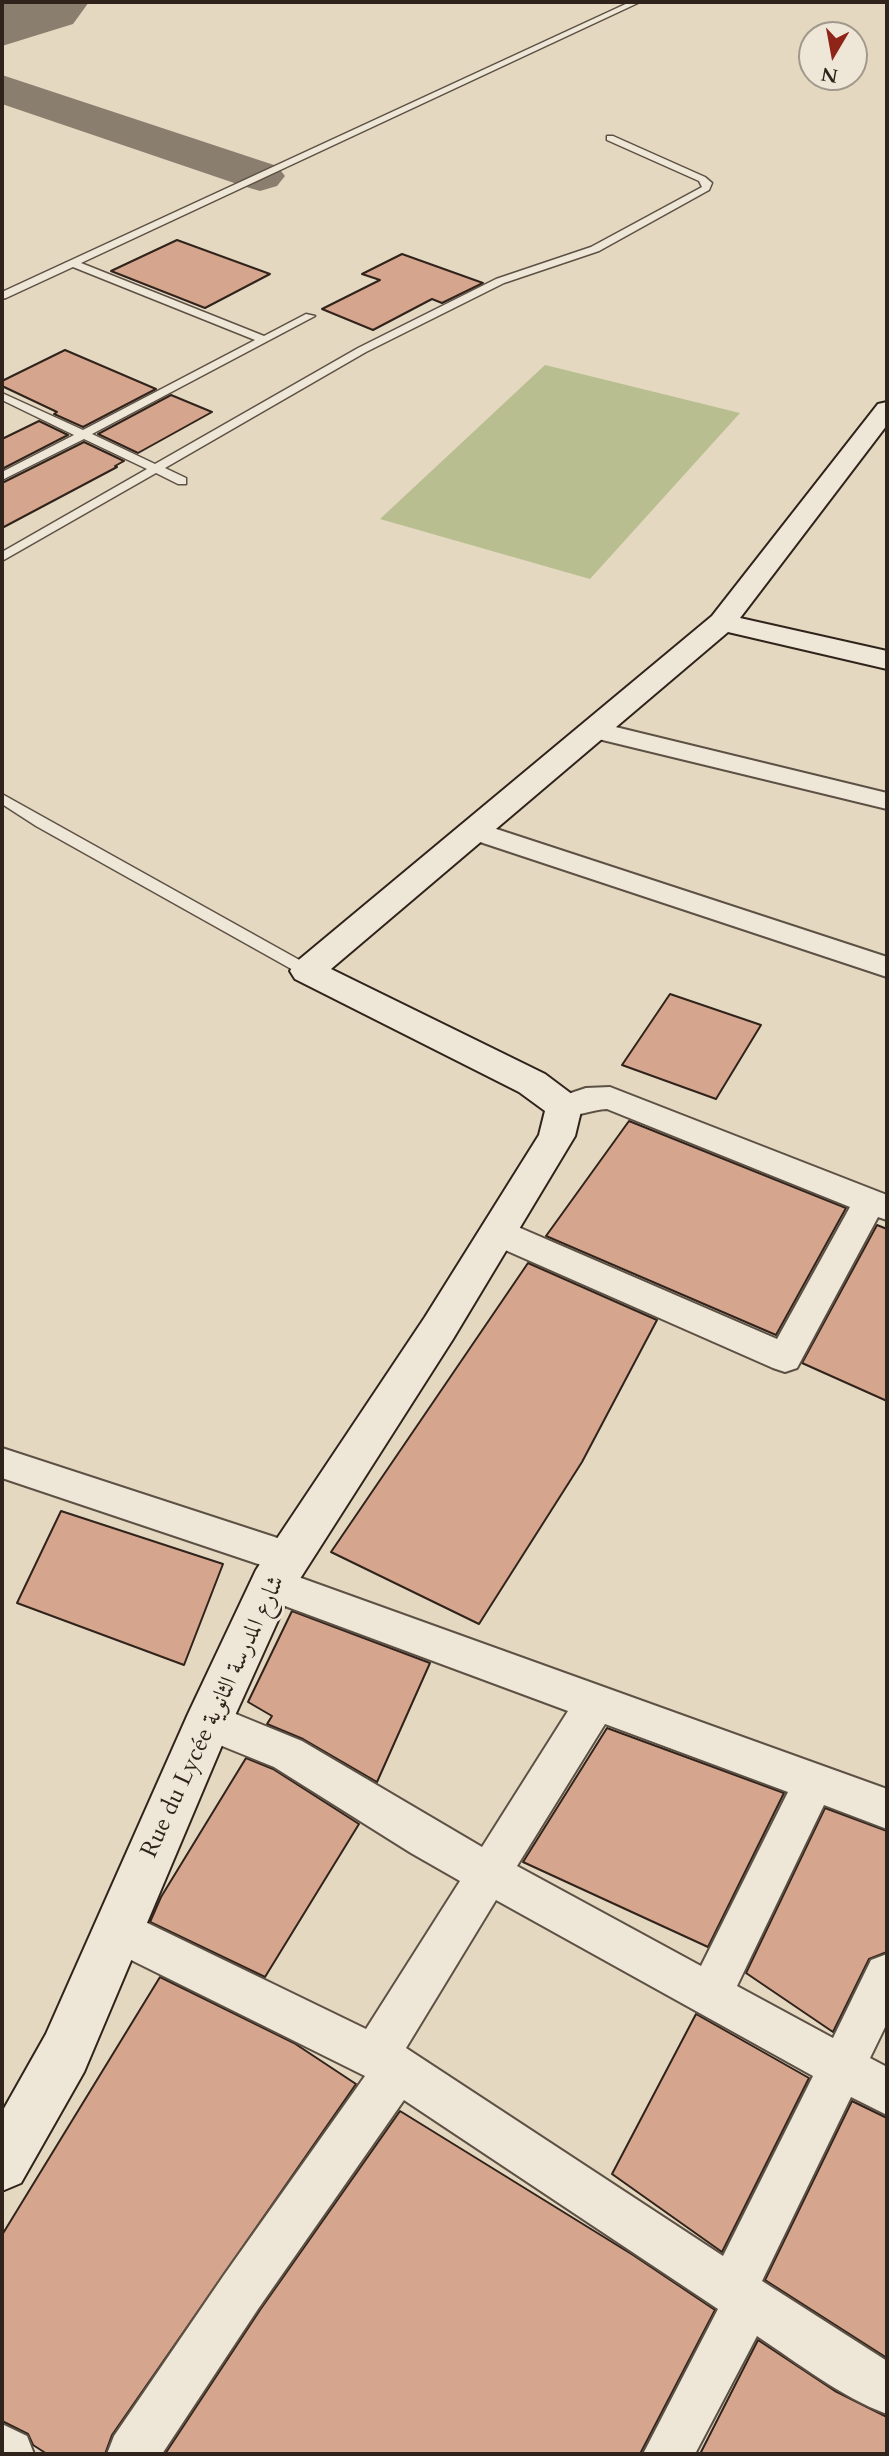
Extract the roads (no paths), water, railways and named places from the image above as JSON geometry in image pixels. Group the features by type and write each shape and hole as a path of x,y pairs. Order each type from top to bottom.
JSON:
{"street":[{"path":"499,1233 785,1358 879,1204 610,1098 586,1099 564,1107 532,1083 307,971 722,622 887,409"},
{"path":"722,622 887,660"},
{"path":"595,730 887,801"},
{"path":"475,831 887,967"},
{"name":"Rue du Lycée شارع المدرسة الثانوية","path":"2,2164 65,2053 209,1722 281,1571 499,1233 557,1136 564,1107"},
{"path":"2,1463 281,1571 596,1702 887,1809"},
{"path":"132,2454 241,2292 387,2063 491,1875 596,1702"},
{"path":"209,1722 288,1754 426,1839 887,2092"},
{"path":"710,1994 814,1782"},
{"path":"118,1931 387,2063 830,2355 887,2389"},
{"path":"668,2454 843,2066 887,1976"},
{"path":"2,2449 9,2454"}],"lane":[{"path":"2,296 636,2"},
{"path":"2,557 362,350 500,281 595,248 707,185 702,178 610,138"},
{"path":"74,264 264,340"},
{"path":"2,477 310,316"},
{"path":"2,396 183,481"},
{"path":"2,798 41,824 307,971"}]}
